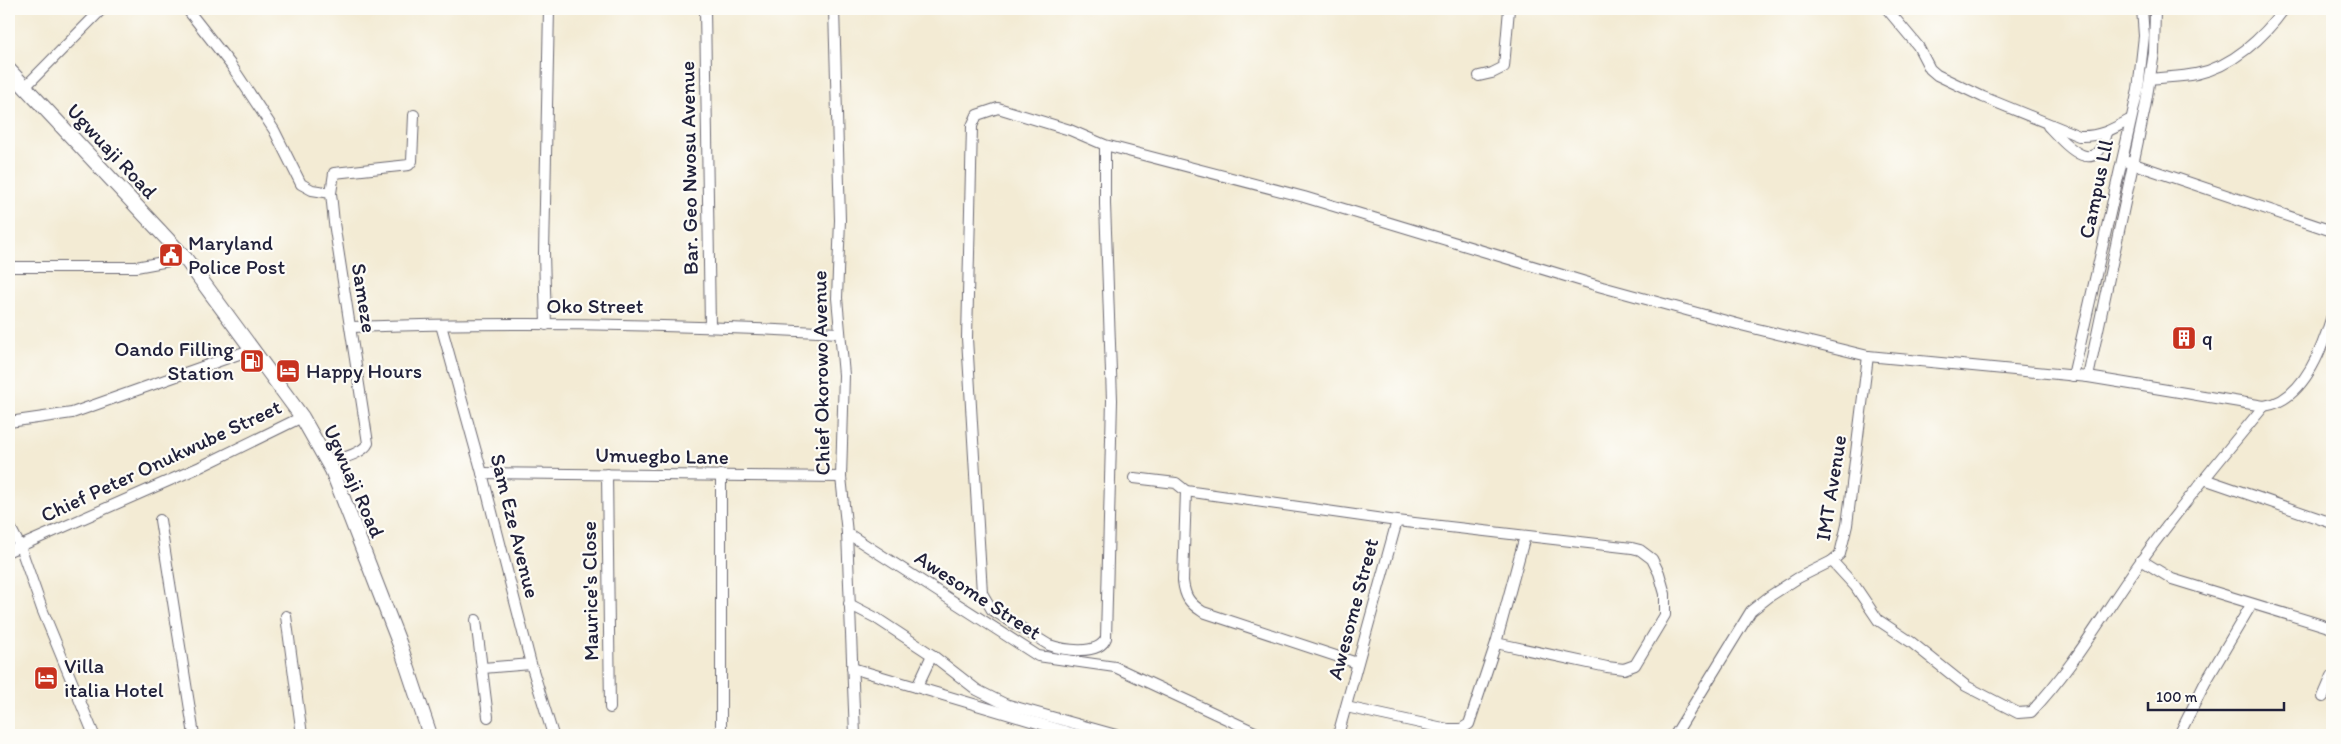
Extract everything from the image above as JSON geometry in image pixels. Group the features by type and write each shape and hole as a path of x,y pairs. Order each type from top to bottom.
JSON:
{"main road":[{"name":"Ugwuaji Road","path":"9,70 185,258 302,417 328,463 400,645 430,735"}],"street":[{"path":"25,87 102,9"},
{"path":"187,9 231,65 274,130 301,184 312,190 331,193"},
{"path":"546,325 544,253 549,9"},
{"name":"Bar. Geo Nwosu Avenue","path":"705,9 710,326"},
{"name":"Chief Okorowo Avenue","path":"834,9 840,220 837,298 844,375 841,477 847,533 855,735"},
{"path":"1479,76 1492,74 1504,67 1507,55 1509,9"},
{"path":"1887,9 1918,46 1930,69 1937,75 2079,136 2107,133 2131,119"},
{"name":"Campus Lll","path":"2073,376 2138,90 2144,36 2142,9"},
{"path":"2088,377 2150,79 2154,53 2155,9"},
{"path":"2150,79 2197,74 2240,54 2266,33 2284,9"},
{"path":"1105,145 1105,204 1112,400 1106,638 1102,644 1091,649 1058,648 1048,645 992,610 982,593 967,338 972,126 977,115 998,108 1070,130 1105,145 1304,197 1612,290 1741,325 1868,356 2088,377 2264,406 2284,400 2302,381 2315,360 2332,316"},
{"name":"Sameze","path":"328,463 358,452 366,447 368,443 331,193 334,173 409,165 412,161 414,115"},
{"path":"2044,122 2068,147 2086,156 2096,154 2101,150 2107,133"},
{"path":"2122,160 2332,231"},
{"path":"9,267 136,267 185,258"},
{"name":"Oko Street","path":"350,327 441,325 710,326 839,333"},
{"name":"Sam Eze Avenue","path":"441,325 482,473 531,664 553,735"},
{"path":"9,422 72,414 253,349"},
{"name":"IMT Avenue","path":"1675,735 1751,611 1784,587 1832,561 1842,550 1847,524 1868,356"},
{"path":"1832,561 1855,586 1878,620 1911,642 1966,686 2025,714 2031,712 2052,690 2142,560 2264,406"},
{"name":"Chief Peter Onukwube Street","path":"9,551 200,467 302,417"},
{"name":"Umuegbo Lane","path":"482,473 841,477"},
{"name":"Maurice's Close","path":"607,474 610,708"},
{"path":"721,475 721,735"},
{"path":"1134,478 1176,484 1186,491 1397,521 1640,550 1652,559 1659,573 1665,594 1665,615 1641,658 1635,665 1624,669 1496,643"},
{"path":"2204,480 2332,524"},
{"path":"1186,491 1183,580 1184,594 1189,603 1203,612 1357,663"},
{"path":"160,520 194,735"},
{"name":"Awesome Street","path":"1338,735 1397,521"},
{"path":"9,524 20,546 42,609 94,735"},
{"name":"Awesome Street","path":"847,533 1038,656 1122,669 1261,735"},
{"path":"1346,707 1448,729 1461,729 1469,724 1474,715 1496,643 1525,536"},
{"path":"2142,560 2172,579 2251,605 2332,628"},
{"path":"849,604 876,618 932,655 977,690 1005,704 1116,735"},
{"path":"2179,735 2205,683 2251,605"},
{"path":"286,616 302,735"},
{"path":"476,620 488,717"},
{"path":"918,687 932,655"},
{"path":"483,668 531,664"},
{"path":"852,668 1078,735"},
{"path":"2324,697 2332,676"}],"place":[{"name":"Maryland Police Post","path":"171,255"},
{"name":"q","path":"2184,338"},
{"name":"Oando Filling Station","path":"252,361"},
{"name":"Happy Hours","path":"288,371"},
{"name":"Villa italia Hotel","path":"46,678"}]}
